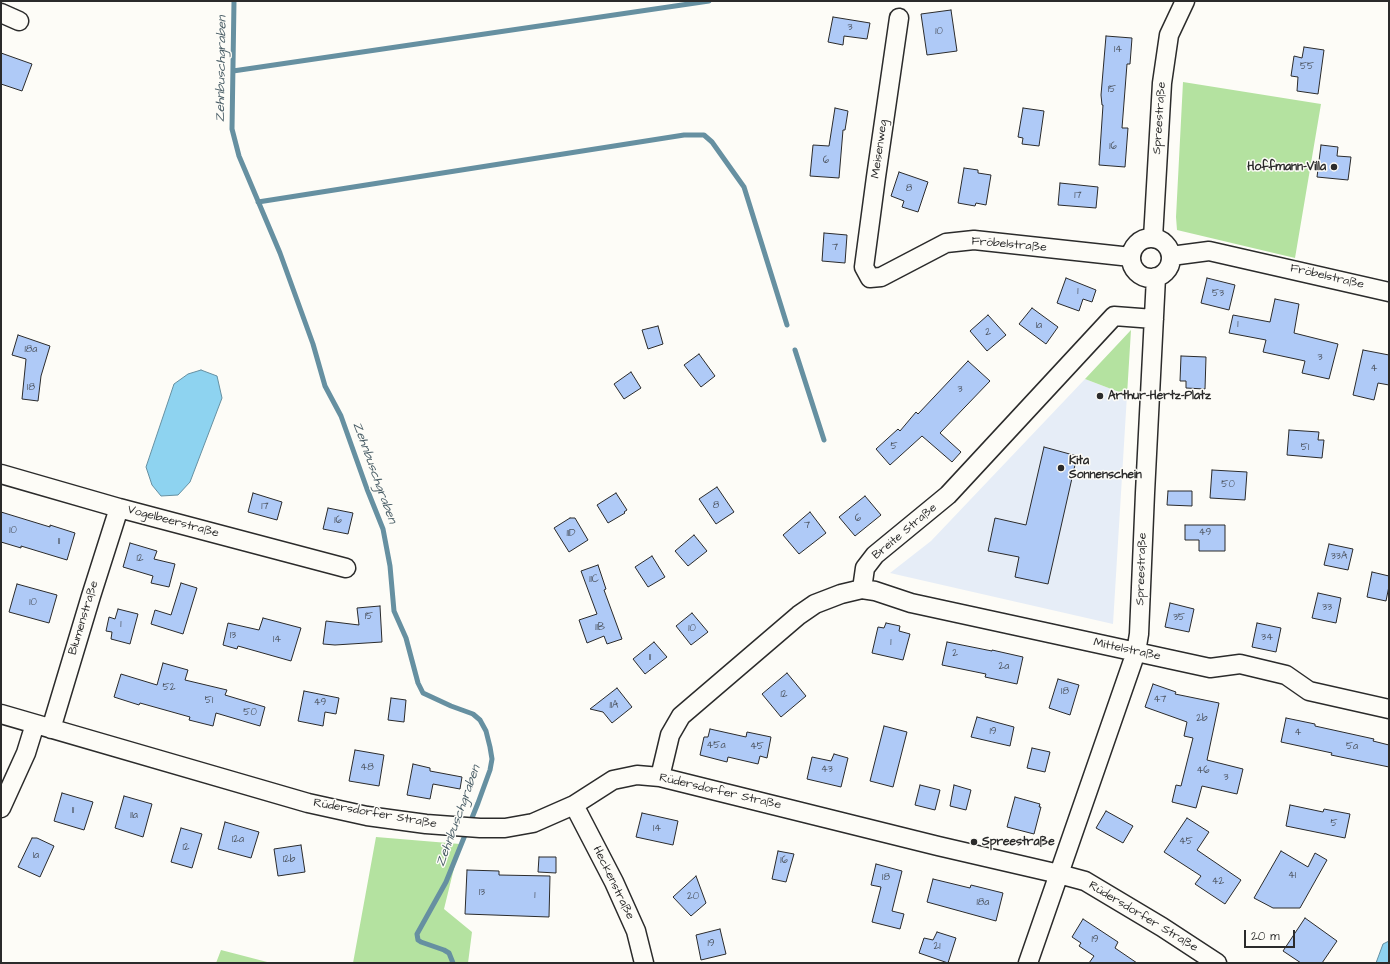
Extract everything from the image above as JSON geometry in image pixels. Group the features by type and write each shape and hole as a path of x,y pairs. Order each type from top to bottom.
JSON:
{"street":[{"name":"Spreestraße","path":"1153,238 1162,83 1169,35 1185,1"},
{"path":"1,13 19,21"},
{"name":"Meisenweg","path":"870,278 864,267 899,18"},
{"path":"1153,238 1162,241 1168,247 1171,256 1167,270 1156,277 1147,277 1139,273 1133,266 1131,257 1133,251 1141,241 1153,238"},
{"name":"Fröbelstraße","path":"870,278 881,277 946,243 974,240 1131,257"},
{"name":"Fröbelstraße","path":"1171,256 1209,250 1389,292"},
{"name":"Spreestraße","path":"1028,963 1136,652 1139,634 1156,277"},
{"name":"Breite Straße","path":"862,589 865,568 875,555 948,494 1114,316 1154,319"},
{"name":"Vogelbeerstraße","path":"1,474 119,508 346,568"},
{"name":"Blumenstraße","path":"1,808 26,753 43,726 91,596 119,508"},
{"path":"660,777 670,735 681,716 799,615 815,604 862,589"},
{"name":"Mittelstraße","path":"862,589 875,591 911,603 1210,668 1240,664 1286,675 1309,691 1389,709"},
{"name":"Rüdersdorfer Straße","path":"1,714 308,803 367,816 457,827 505,828 533,823 574,805 613,780 637,775 660,777 1085,881 1217,963"},
{"name":"Heckenstraße","path":"574,805 614,882 636,931 644,963"}],"shaded area":[{"name":"Kita Sonnenschein","path":"1085,379 1127,395 1113,624 890,573 931,541"}],"green space":[{"path":"1183,82 1321,104 1295,258 1177,230 1176,217"},
{"path":"1131,330 1127,395 1085,379"},
{"path":"376,837 460,844 444,909 472,932 468,963 353,963"},
{"path":"221,950 271,963 216,963"}],"water":[{"path":"201,370 217,376 222,398 190,482 178,495 161,496 152,485 146,467 174,384 188,374"},
{"path":"1389,941 1389,963 1376,963 1383,944"}],"building":[{"path":"951,10 957,51 927,55 921,14"},
{"path":"833,17 870,23 867,39 844,36 843,45 828,42"},
{"path":"1106,36 1132,38 1130,64 1127,64 1122,128 1128,128 1125,167 1099,165 1103,105 1101,95"},
{"path":"1304,47 1324,50 1318,94 1297,91 1298,77 1291,76 1294,56 1302,58"},
{"path":"1,53 32,64 22,91 1,84"},
{"path":"835,108 848,111 845,130 843,130 839,178 810,176 813,145 829,146"},
{"path":"1023,108 1044,111 1039,146 1022,144 1023,138 1018,137"},
{"name":"Hoffmann-Villa","path":"1321,145 1338,147 1337,156 1351,157 1348,180 1317,177"},
{"path":"964,168 978,170 978,173 991,175 986,205 976,203 975,206 958,203"},
{"path":"899,172 928,182 918,212 902,207 904,201 891,196"},
{"path":"1060,183 1098,187 1096,208 1058,205"},
{"path":"824,233 847,235 845,263 822,261"},
{"path":"1066,278 1096,290 1092,302 1083,299 1079,311 1057,303"},
{"path":"1207,278 1235,285 1229,310 1201,303"},
{"path":"1275,299 1299,304 1294,333 1338,344 1329,379 1302,373 1305,361 1263,352 1266,340 1229,333 1233,315 1270,322"},
{"path":"1032,308 1058,327 1046,344 1019,324"},
{"path":"988,315 1006,335 987,351 970,331"},
{"path":"658,326 663,344 648,349 642,330"},
{"path":"18,335 50,346 41,376 38,401 22,399 26,359 12,355"},
{"path":"1363,350 1389,355 1389,385 1378,383 1374,400 1353,395"},
{"path":"699,354 715,376 701,387 684,365"},
{"path":"1181,356 1206,357 1205,389 1186,388 1186,381 1180,381"},
{"path":"968,361 990,381 940,433 961,452 952,462 922,436 890,465 876,449 898,429 900,431 916,412 918,414"},
{"path":"631,372 641,388 624,399 614,384"},
{"path":"1289,430 1319,432 1318,440 1324,440 1322,458 1287,455"},
{"path":"1044,447 1077,456 1048,584 1015,577 1019,557 988,551 995,518 1026,525"},
{"path":"1212,470 1247,472 1245,500 1210,498"},
{"path":"717,487 734,512 716,524 699,499"},
{"path":"1168,491 1192,491 1192,506 1167,505"},
{"path":"253,493 282,502 277,520 248,512"},
{"path":"616,493 627,510 624,512 625,513 608,523 597,505"},
{"path":"865,496 881,515 855,536 839,517"},
{"path":"328,508 353,513 348,534 323,529"},
{"path":"1,512 75,533 67,560 21,546 21,548 1,542"},
{"path":"810,512 826,533 799,554 783,535"},
{"path":"570,518 575,518 588,540 569,552 554,528"},
{"path":"1185,525 1225,525 1225,551 1199,551 1199,540 1185,540"},
{"path":"694,535 707,551 688,566 675,551"},
{"path":"130,543 157,551 154,559 175,564 169,587 151,583 153,576 123,567"},
{"path":"1329,544 1353,549 1348,570 1324,565"},
{"path":"652,556 665,577 648,587 635,567"},
{"path":"598,565 606,589 604,590 622,639 607,644 604,636 587,643 579,620 597,614 581,571"},
{"path":"1372,572 1389,576 1386,601 1367,597"},
{"path":"181,583 197,588 183,634 151,624 155,610 171,615"},
{"path":"17,584 57,595 49,623 9,612"},
{"path":"1318,593 1341,598 1336,623 1312,618"},
{"path":"1170,603 1194,609 1189,632 1165,627"},
{"path":"380,606 382,642 335,645 323,644 326,621 359,625 357,608"},
{"path":"118,609 138,614 130,644 111,639 112,632 106,631 109,617 115,619"},
{"path":"692,613 708,632 691,645 676,626"},
{"path":"263,618 301,628 291,661 238,646 237,649 223,645 228,623 259,630"},
{"path":"886,623 900,626 899,631 910,634 903,660 872,653 878,627 884,628"},
{"path":"1257,623 1281,628 1276,652 1252,647"},
{"path":"654,642 667,657 645,674 633,659"},
{"path":"947,642 1023,657 1017,684 985,677 986,674 942,665"},
{"path":"163,663 188,670 185,680 227,690 225,695 265,707 260,726 216,713 213,726 189,720 190,717 140,703 139,705 114,697 121,674 157,685"},
{"path":"787,673 806,696 781,717 762,694"},
{"path":"1058,679 1079,685 1070,715 1049,708"},
{"path":"1153,684 1176,692 1175,694 1219,703 1207,760 1243,769 1237,794 1202,786 1196,808 1172,802 1176,785 1181,786 1193,738 1184,736 1187,722 1145,707"},
{"path":"617,688 632,707 612,723 603,712 590,709"},
{"path":"304,691 339,698 336,714 325,712 323,726 298,721"},
{"path":"391,698 406,700 404,722 388,720"},
{"path":"977,717 1014,727 1010,746 971,737"},
{"path":"1286,718 1374,739 1373,741 1389,745 1389,767 1331,755 1332,753 1281,742"},
{"path":"884,726 907,732 893,787 870,781"},
{"path":"710,729 746,737 747,732 771,737 767,758 760,756 758,764 728,757 727,762 700,755 704,737 708,737"},
{"path":"1032,748 1050,752 1045,772 1027,768"},
{"path":"355,750 384,755 379,786 349,781"},
{"path":"834,754 848,758 841,787 807,779 812,757 831,761"},
{"path":"413,764 430,768 430,771 462,777 460,789 433,784 430,799 407,795"},
{"path":"920,785 940,790 935,810 915,805"},
{"path":"954,785 971,790 966,810 950,806"},
{"path":"62,793 93,802 84,830 54,821"},
{"path":"124,796 152,804 143,837 115,828"},
{"path":"1015,797 1040,804 1039,807 1041,807 1034,834 1007,827"},
{"path":"1290,805 1323,812 1324,809 1350,814 1345,838 1286,826"},
{"path":"1106,811 1133,826 1123,843 1096,828"},
{"path":"642,813 678,821 673,845 636,837"},
{"path":"1187,818 1209,832 1197,850 1241,880 1225,904 1195,884 1201,876 1164,852"},
{"path":"225,822 259,832 251,858 218,849"},
{"path":"181,828 202,834 192,868 171,862"},
{"path":"32,838 37,838 54,846 40,877 18,867"},
{"path":"301,845 305,872 278,876 274,849"},
{"path":"778,851 794,854 786,882 772,879"},
{"path":"1281,851 1308,867 1315,853 1327,860 1300,908 1273,908 1254,898"},
{"path":"539,857 556,857 556,873 538,872"},
{"path":"876,864 902,871 892,911 904,914 900,929 872,922 881,887 871,885"},
{"path":"467,870 499,871 499,875 550,876 549,917 465,914"},
{"path":"696,876 706,903 691,916 673,897"},
{"path":"933,879 970,888 971,885 1003,893 996,921 927,902"},
{"path":"1305,918 1337,941 1322,963 1301,963 1283,951"},
{"path":"1083,919 1118,942 1115,948 1137,963 1089,963 1094,956 1079,946 1081,943 1072,937"},
{"path":"720,929 726,954 701,960 696,935"},
{"path":"937,932 956,938 948,963 919,953 924,938 933,940"}],"waterway":[{"name":"Zehnbuschgraben","path":"234,1 232,129 239,156 280,253 313,344 325,386 341,416 383,529 390,566 394,611 406,638 418,683 423,693 473,714 480,720 486,731 490,747 492,759 490,770 478,803 446,882 417,934 418,940 421,942 449,953 453,963"},
{"path":"233,71 709,1"},
{"path":"258,202 684,135 704,135 712,142 744,187 787,325"},
{"path":"795,350 824,440"}],"place":[{"name":"Hoffmann-Villa","path":"1334,167"},
{"name":"Arthur-Hertz-Platz","path":"1100,396"},
{"name":"Kita Sonnenschein","path":"1061,468"},
{"name":"Spreestraße","path":"974,842"}]}
